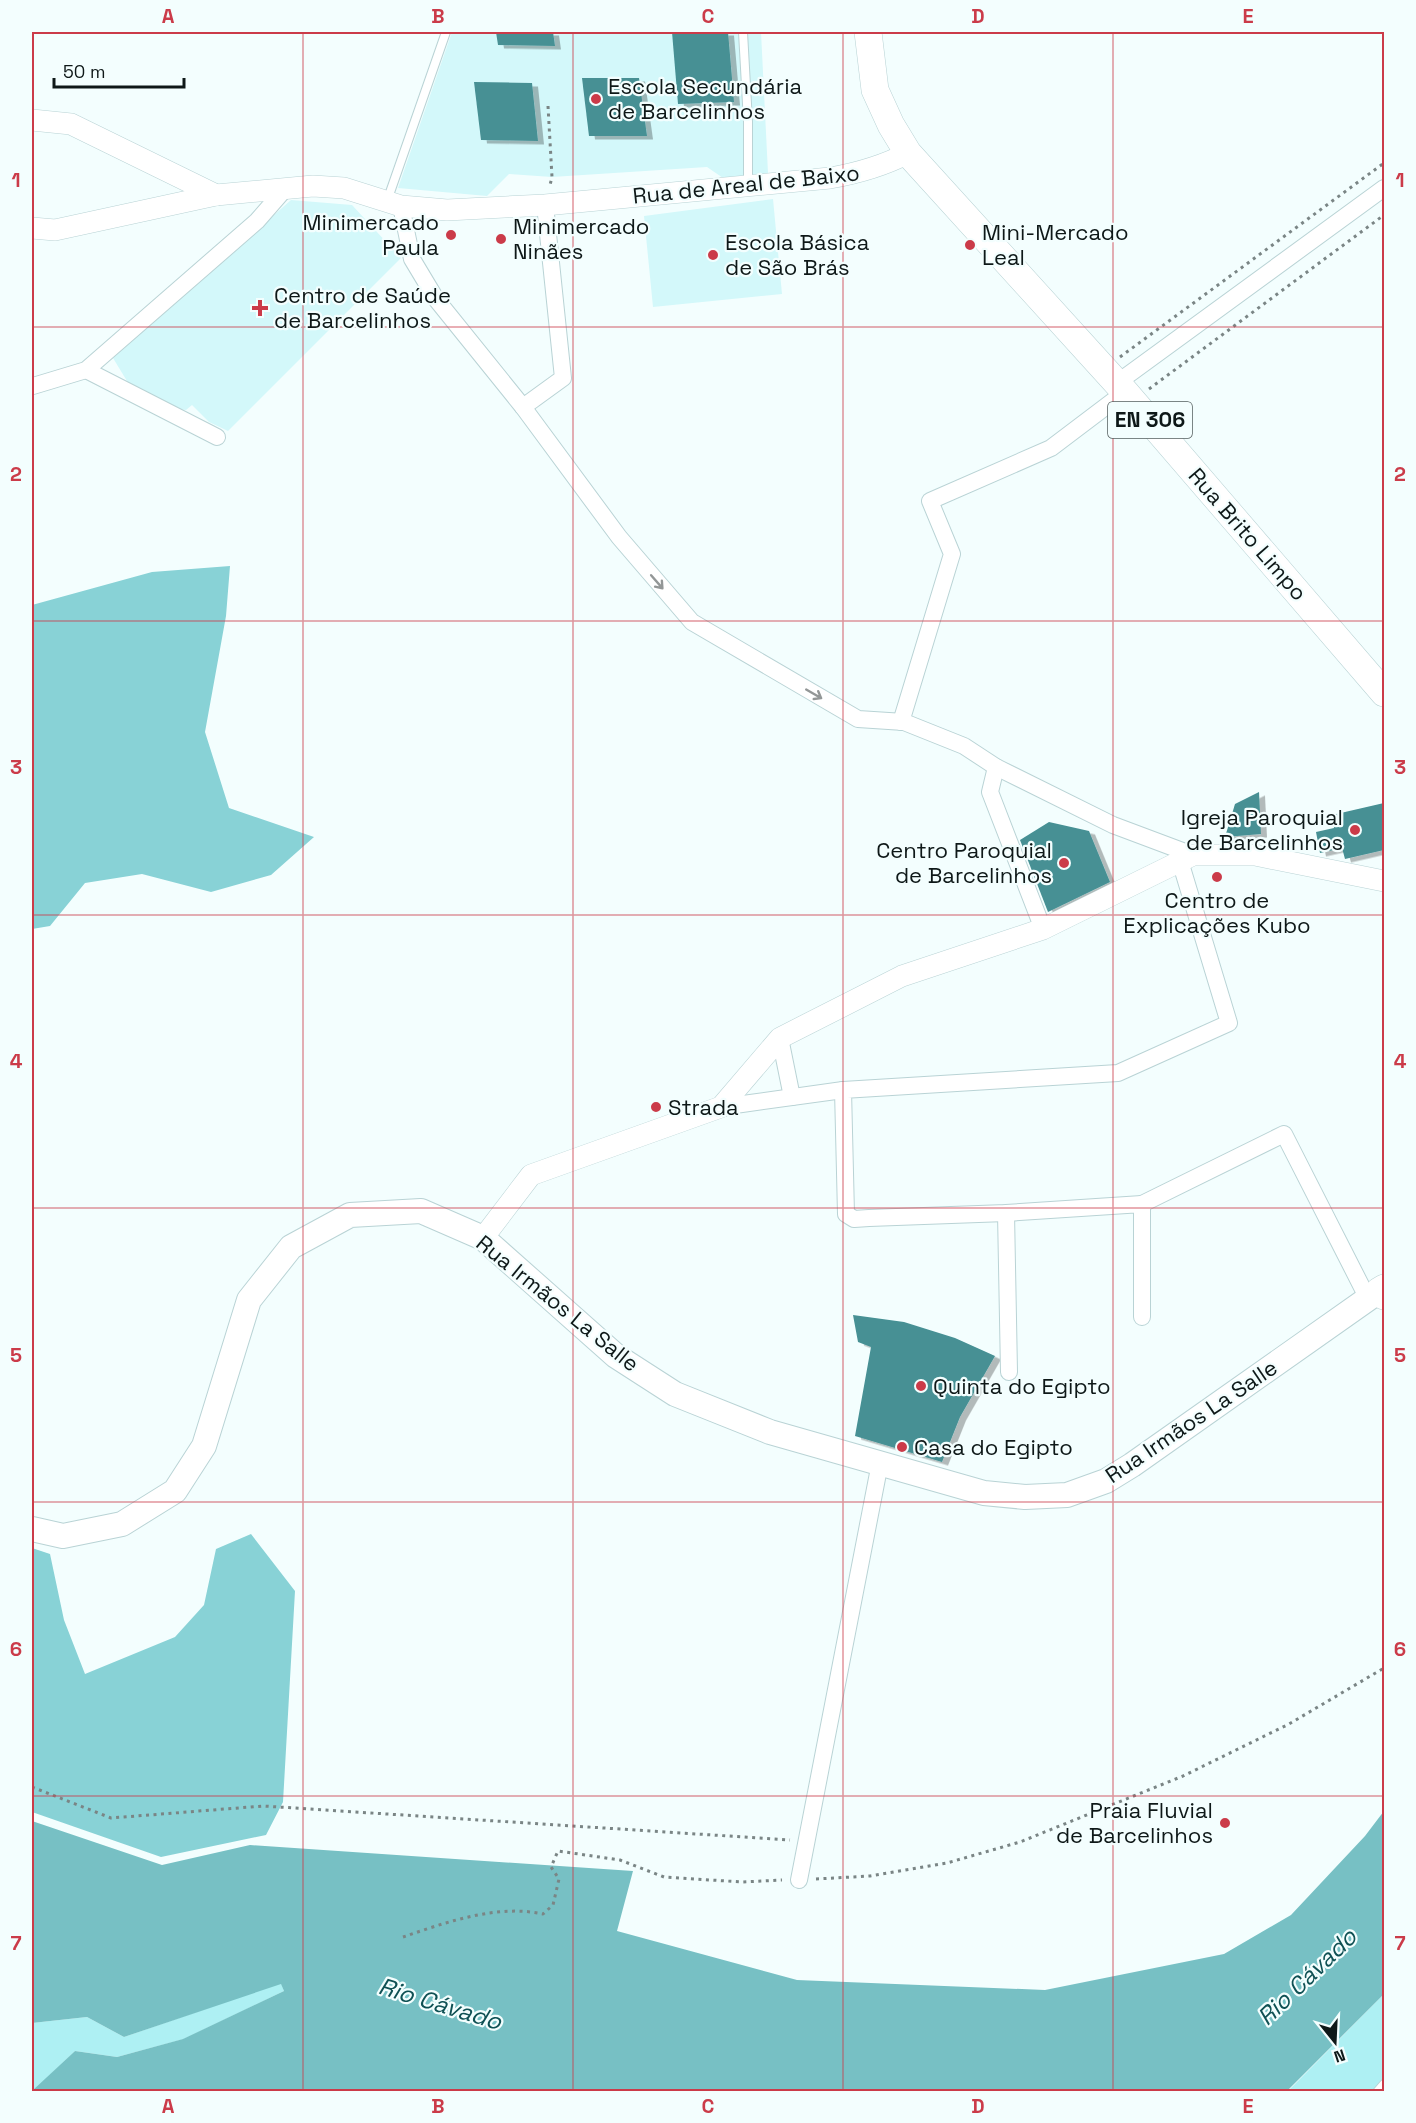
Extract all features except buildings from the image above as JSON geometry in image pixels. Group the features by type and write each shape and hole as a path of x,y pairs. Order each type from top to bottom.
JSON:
{"main road":[{"name":"Rua Brito Limpo","path":"868,32 875,90 891,125 908,153 1125,392 1384,693"},
{"name":"Rua Irmãos La Salle","path":"32,1529 63,1536 122,1524 175,1491 204,1446 249,1300 291,1247 350,1215 421,1211 483,1238 616,1356 675,1394 770,1432 984,1493 1025,1497 1067,1494 1106,1482 1379,1294"}],"street":[{"path":"32,120 71,124 216,195"},
{"name":"Rua de Areal de Baixo","path":"32,228 55,230 216,195 326,186 344,188 394,204 447,210 545,205 830,178 863,172 890,163 908,153"},
{"path":"32,386 86,370 257,221 284,190"},
{"path":"901,722 952,554 930,501 1051,448 1384,190"},
{"path":"394,204 412,259 436,299 523,407 619,537 692,622 858,719 901,722 964,746 996,767 1113,825 1187,858"},
{"path":"523,407 563,378 545,205"},
{"path":"86,370 217,437"},
{"path":"996,767 990,792 1043,928"},
{"path":"721,1107 780,1038 902,976 1043,928 1187,858 1255,855 1384,881"},
{"path":"483,1238 531,1175 721,1107 843,1090 1118,1073 1229,1023 1187,858"},
{"path":"780,1038 792,1096"},
{"path":"843,1090 846,1214 854,1219 1006,1213 1142,1204 1284,1134 1379,1294"},
{"path":"1142,1204 1142,1317"},
{"path":"1006,1213 1009,1372"},
{"path":"799,1880 880,1463"}],"lane":[{"path":"394,204 446,32"},
{"path":"743,32 748,122 748,186"},
{"path":"1377,2091 1384,2084"}],"path":[{"path":"545,205 552,177 548,106"},
{"path":"1097,361 1118,359 1384,163"},
{"path":"1125,392 1384,215"},
{"path":"403,1937 456,1920 522,1909 543,1914 553,1905 559,1879 551,1867 558,1851 620,1860 664,1877 742,1882 870,1876 947,1863 1020,1842 1183,1776 1289,1724 1384,1668"},
{"path":"32,1787 111,1818 263,1806 807,1841"}],"shaded area":[{"name":"Escola Secundária de Barcelinhos","path":"452,32 761,32 768,173 726,180 707,167 552,177 509,174 487,196 398,188"},
{"name":"Escola Básica de São Brás","path":"773,199 782,294 653,307 644,216"},
{"name":"Centro de Saúde de Barcelinhos","path":"291,200 352,205 401,258 228,431 209,422 192,405 186,410 177,409 130,386 113,358"},
{"path":"230,566 226,616 205,732 229,808 314,837 271,875 211,892 142,874 85,883 50,926 32,929 32,605 152,572"},
{"path":"251,1534 295,1591 283,1802 266,1835 161,1857 32,1812 32,1548 50,1554 64,1620 85,1674 175,1637 204,1605 216,1549"},
{"path":"281,1983 284,1991 184,2039 117,2057 75,2051 32,2092 32,2023 87,2017 124,2037"},
{"path":"1384,1994 1384,2091 1287,2092"}],"water":[{"name":"Rio Cávado","path":"1384,1811 1384,1994 1287,2091 32,2091 75,2051 117,2057 183,2039 284,1991 281,1984 124,2037 87,2017 32,2023 32,1821 162,1865 250,1845 633,1871 617,1931 797,1980 1045,1990 1224,1954 1291,1915 1365,1836"}],"place":[{"name":"Escola Secundária de Barcelinhos","path":"596,99"},
{"name":"Minimercado Paula","path":"451,235"},
{"name":"Minimercado Ninães","path":"501,239"},
{"name":"Mini-Mercado Leal","path":"970,245"},
{"name":"Escola Básica de São Brás","path":"713,255"},
{"name":"Centro de Saúde de Barcelinhos","path":"260,308"},
{"name":"Igreja Paroquial de Barcelinhos","path":"1355,830"},
{"name":"Centro Paroquial de Barcelinhos","path":"1064,863"},
{"name":"Centro de Explicações Kubo","path":"1217,877"},
{"name":"Strada","path":"656,1107"},
{"name":"Quinta do Egipto","path":"921,1386"},
{"name":"Casa do Egipto","path":"902,1447"},
{"name":"Praia Fluvial de Barcelinhos","path":"1225,1823"}]}
